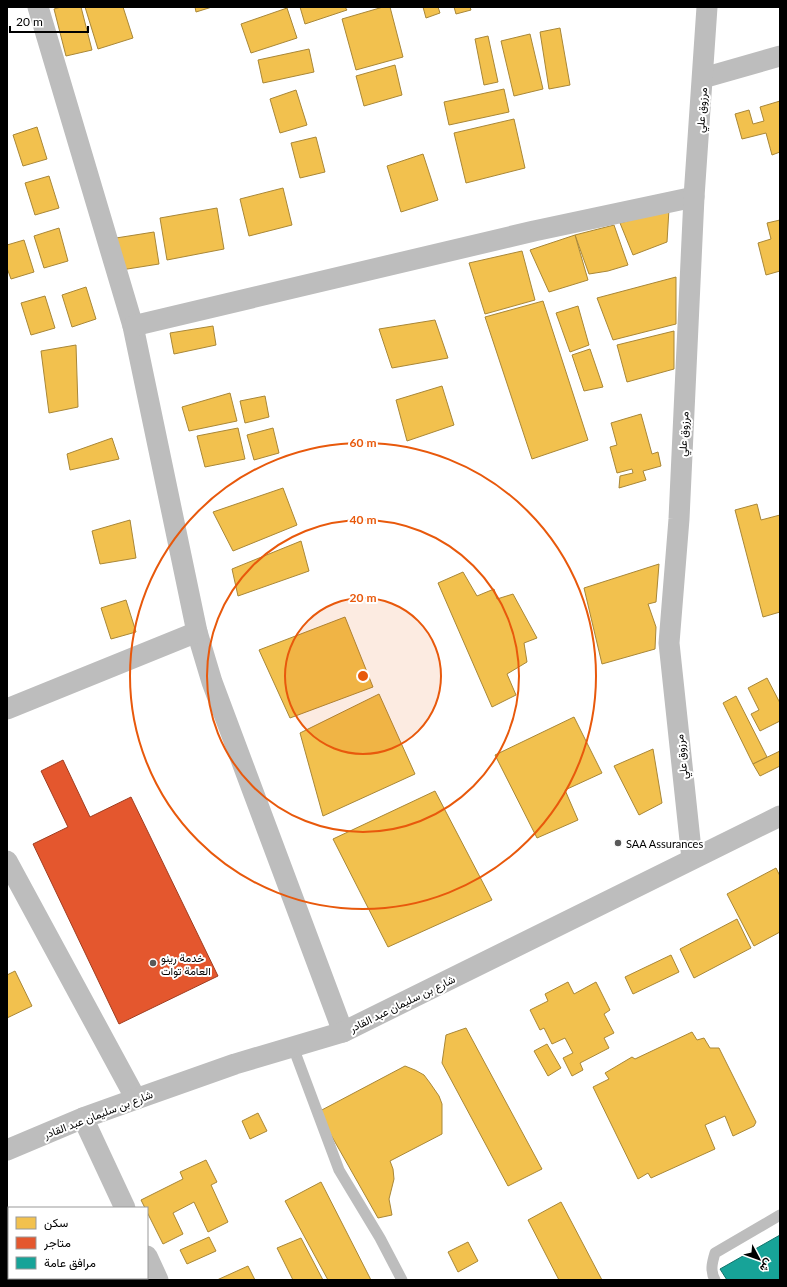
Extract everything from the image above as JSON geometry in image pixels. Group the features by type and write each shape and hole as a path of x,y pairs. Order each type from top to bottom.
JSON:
{"street":[{"path":"38,7 133,326 197,632 212,682 343,1032"},
{"name":"مرزوق علي","path":"692,859 669,643 679,519 694,197 707,7"},
{"path":"703,78 780,56"},
{"path":"133,326 534,231 694,197"},
{"path":"7,709 197,632"},
{"name":"شارع بن سليمان عبد القادر","path":"7,1150 83,1118 235,1064 343,1032 780,816"},
{"path":"7,861 136,1099"},
{"path":"83,1118 124,1207"},
{"path":"148,1258 158,1280"}],"lane":[{"path":"293,1047 339,1170 380,1238 402,1280"},
{"path":"715,1280 711,1264 715,1253 780,1215"}],"building: سكن":[{"path":"61,7 81,7 92,50 66,56 54,9"},
{"path":"85,7 123,7 133,38 98,49"},
{"path":"195,7 212,7 196,12"},
{"path":"300,7 345,7 347,10 305,24"},
{"path":"383,7 390,7 403,57 356,70 342,19"},
{"path":"423,7 438,7 440,13 426,18"},
{"path":"454,7 470,7 471,10 456,14"},
{"path":"287,8 297,38 251,53 241,24"},
{"path":"560,28 570,85 549,89 540,32"},
{"path":"530,34 543,89 514,96 501,41"},
{"path":"488,36 498,82 484,85 475,39"},
{"path":"309,49 314,72 263,83 258,60"},
{"path":"395,65 402,95 364,106 356,76"},
{"path":"504,89 509,112 449,125 444,102"},
{"path":"296,90 307,125 280,133 270,99"},
{"path":"780,101 780,152 772,155 766,133 742,139 735,114 749,110 753,124 764,121 760,107"},
{"path":"514,119 525,168 466,183 454,133"},
{"path":"37,127 47,159 23,166 13,135"},
{"path":"316,137 325,172 300,178 291,143"},
{"path":"423,154 438,200 401,212 387,166"},
{"path":"49,176 59,208 35,215 25,183"},
{"path":"283,188 292,225 249,236 240,199"},
{"path":"217,208 224,249 167,260 160,218"},
{"path":"669,209 667,242 633,255 620,223"},
{"path":"780,220 780,271 766,275 758,243 771,239 767,223"},
{"path":"614,225 628,265 608,271 589,274 575,235"},
{"path":"59,228 68,261 44,268 34,236"},
{"path":"154,232 159,264 121,270 116,238"},
{"path":"575,235 588,280 549,292 530,250"},
{"path":"24,240 34,272 11,279 7,268 7,245"},
{"path":"522,251 535,300 485,314 469,263"},
{"path":"676,277 676,324 613,340 597,298"},
{"path":"86,287 96,319 72,327 62,295"},
{"path":"45,296 55,328 31,335 21,303"},
{"path":"543,301 588,440 532,459 485,317"},
{"path":"578,306 589,345 570,352 556,313"},
{"path":"435,320 448,358 392,368 379,329"},
{"path":"213,326 216,345 174,354 170,333"},
{"path":"674,331 674,369 627,382 617,345"},
{"path":"76,345 78,407 49,413 41,351"},
{"path":"590,349 603,387 584,391 572,355"},
{"path":"442,386 454,425 407,441 396,400"},
{"path":"230,393 237,421 189,431 182,407"},
{"path":"265,396 269,417 245,423 240,401"},
{"path":"641,414 652,454 658,452 661,466 643,471 646,480 619,488 620,476 633,473 632,469 617,473 610,447 617,445 611,423"},
{"path":"238,428 245,459 205,467 197,436"},
{"path":"273,428 279,453 254,460 247,435"},
{"path":"112,438 119,459 70,470 67,454"},
{"path":"283,488 297,525 233,551 213,512"},
{"path":"757,504 761,520 780,515 780,612 763,617 735,510"},
{"path":"130,520 136,558 100,564 92,531"},
{"path":"301,541 309,571 238,596 232,569"},
{"path":"659,564 656,602 648,604 656,627 655,649 602,664 584,588"},
{"path":"463,572 477,596 494,589 497,599 513,594 537,638 524,643 527,662 507,674 516,695 492,707 438,583"},
{"path":"126,600 136,632 111,639 101,608"},
{"path":"345,617 373,687 290,718 259,650"},
{"path":"767,678 780,703 780,721 760,731 751,714 759,710 748,688"},
{"path":"379,694 415,774 323,816 300,733"},
{"path":"736,696 767,757 753,764 723,703"},
{"path":"574,717 602,773 565,790 578,820 537,838 495,755"},
{"path":"653,749 662,803 639,815 614,766"},
{"path":"780,751 780,766 760,776 753,764"},
{"path":"435,791 492,900 388,947 333,839"},
{"path":"776,868 780,876 780,932 754,946 727,894"},
{"path":"737,919 751,948 694,978 680,949"},
{"path":"671,955 679,972 633,994 625,977"},
{"path":"15,971 32,1006 7,1018 7,975"},
{"path":"568,982 574,994 596,982 610,1010 604,1014 614,1033 604,1038 609,1048 580,1063 583,1070 572,1076 563,1058 573,1053 565,1038 552,1044 544,1028 540,1030 530,1010 548,1001 545,994"},
{"path":"466,1028 542,1169 508,1186 442,1063 446,1035"},
{"path":"692,1032 697,1040 704,1038 710,1048 719,1048 756,1122 754,1126 733,1136 725,1116 705,1125 715,1149 651,1178 648,1173 638,1179 593,1087 609,1079 605,1073 632,1057 635,1059"},
{"path":"547,1044 561,1068 548,1076 534,1051"},
{"path":"405,1066 424,1075 439,1096 442,1104 442,1134 390,1161 394,1179 389,1199 392,1215 378,1218 318,1112"},
{"path":"258,1113 267,1131 250,1139 242,1121"},
{"path":"206,1160 217,1182 211,1185 228,1222 208,1232 194,1202 173,1213 183,1234 163,1244 148,1214 148,1207 144,1207 141,1200 183,1179 180,1172"},
{"path":"321,1182 371,1280 328,1280 285,1201"},
{"path":"561,1202 602,1280 559,1280 528,1220"},
{"path":"209,1237 216,1251 187,1264 180,1250"},
{"path":"301,1238 323,1280 293,1280 277,1248"},
{"path":"468,1242 478,1261 458,1272 448,1252"},
{"path":"248,1266 255,1280 217,1280"}],"building: متاجر":[{"path":"63,760 90,817 131,797 218,976 119,1024 33,844 68,827 41,771"}],"building: مرافق عامة":[{"path":"780,1235 780,1280 727,1280 720,1269"}],"place":[{"name":"SAA Assurances","path":"618,843"},
{"name":"خدمة رينو العامة توات","path":"153,963"}]}
